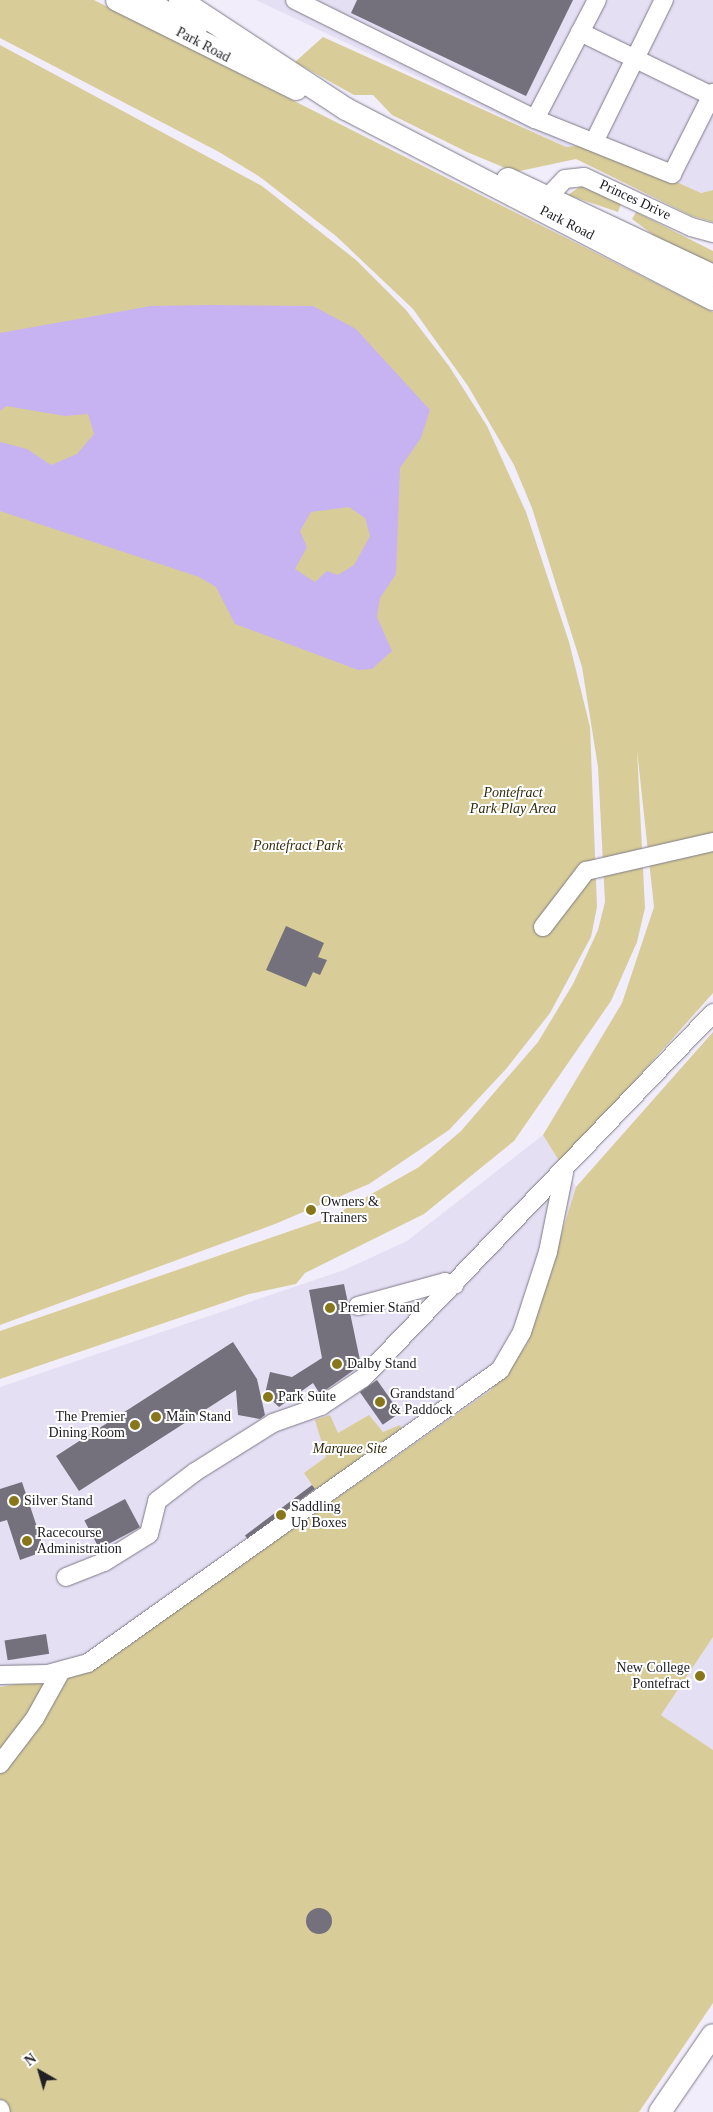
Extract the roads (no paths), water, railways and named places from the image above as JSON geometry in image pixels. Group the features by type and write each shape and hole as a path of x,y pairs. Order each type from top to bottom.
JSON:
{"main road":[{"name":"Park Road","path":"117,0 250,70 346,109 565,221 710,289"},
{"name":"Park Road","path":"180,0 346,109"},
{"name":"Park Road","path":"420,147 547,190 710,289"},
{"path":"547,190 565,221"},
{"path":"660,2112 713,2035"}],"street":[{"path":"149,0 206,35 250,70"},
{"path":"295,0 568,135 595,140 672,174 712,94 580,32"},
{"path":"535,119 597,0"},
{"path":"595,140 664,0"},
{"name":"Princes Drive","path":"547,190 584,177 713,233"},
{"path":"543,927 586,871 713,842"},
{"path":"66,1577 104,1562 149,1534 157,1501 195,1472 254,1434 321,1406 363,1378 455,1285 713,1012"},
{"path":"0,1675 61,1671 88,1663 500,1370 522,1332 548,1252 566,1168"},
{"path":"358,1306 445,1282 455,1285"},
{"path":"0,1764 35,1718 61,1671"}],"place":[{"name":"Owners & Trainers","path":"311,1210"},
{"name":"Premier Stand","path":"330,1308"},
{"name":"Dalby Stand","path":"337,1364"},
{"name":"Park Suite","path":"268,1397"},
{"name":"Grandstand & Paddock","path":"380,1402"},
{"name":"Main Stand","path":"156,1417"},
{"name":"The Premier Dining Room","path":"135,1425"},
{"name":"Silver Stand","path":"14,1501"},
{"name":"Saddling Up Boxes","path":"281,1515"},
{"name":"Racecourse Administration","path":"27,1541"},
{"name":"New College Pontefract","path":"700,1676"}],"park label":[{"name":"Pontefract Park Play Area","path":"513,802"},
{"name":"Pontefract Park","path":"298,846"},
{"name":"Marquee Site","path":"350,1449"}]}
